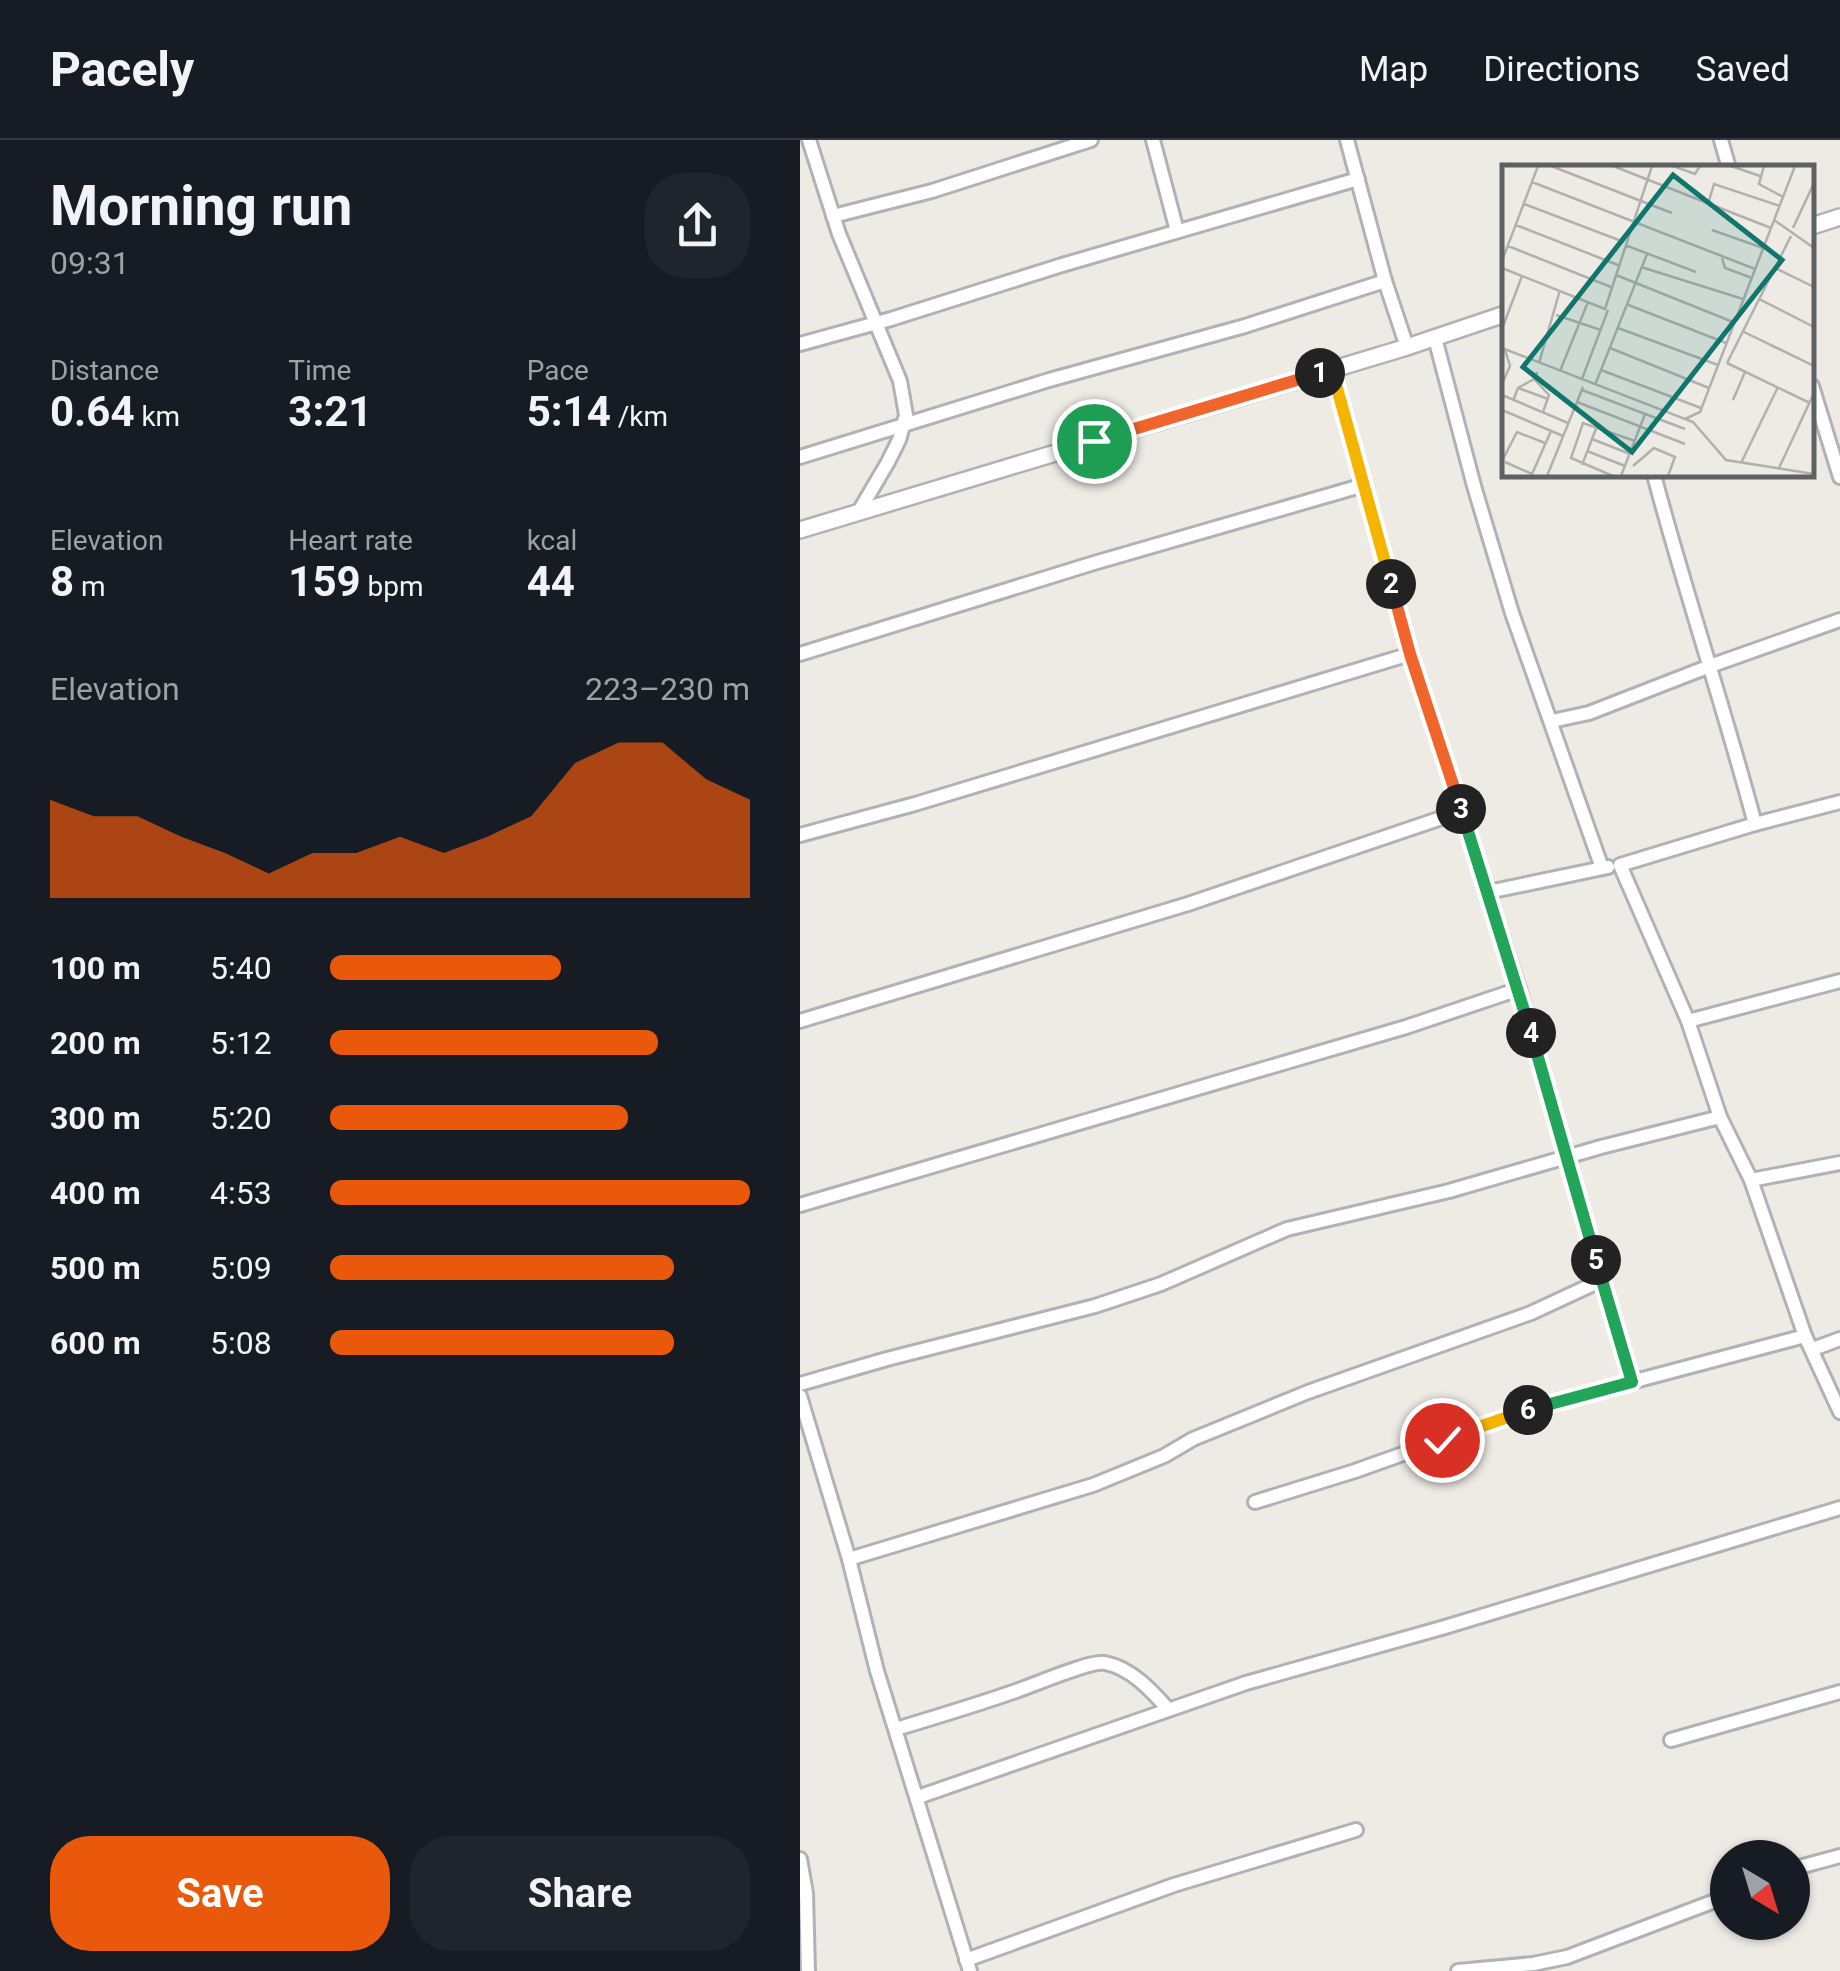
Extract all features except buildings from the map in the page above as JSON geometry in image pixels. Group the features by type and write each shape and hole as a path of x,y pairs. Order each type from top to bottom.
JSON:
{"street":[{"path":"809,140 874,324 900,381 906,416 888,462 858,513"},
{"path":"834,216 1091,140"},
{"path":"1154,140 1177,230"},
{"path":"1347,140 1407,347"},
{"path":"1721,140 1728,165"},
{"path":"800,344 1358,179"},
{"path":"1815,225 1840,218"},
{"path":"800,457 1049,380 1245,326 1385,280"},
{"path":"800,530 1502,315"},
{"path":"1435,338 1512,613 1602,868"},
{"path":"1332,370 1410,654 1519,989 1632,1382"},
{"path":"1815,396 1840,477"},
{"path":"1655,478 1755,824"},
{"path":"800,654 1075,568 1364,485"},
{"path":"1552,721 1589,713 1840,620"},
{"path":"800,835 932,799 1410,654"},
{"path":"1488,892 1620,865 1840,802"},
{"path":"800,1021 1188,904 1462,811"},
{"path":"1620,865 1688,1021 1720,1117 1751,1180 1809,1342 1840,1412"},
{"path":"1688,1021 1840,981"},
{"path":"800,1205 1406,1027 1519,989"},
{"path":"800,1384 1096,1306 1162,1284 1287,1229 1449,1192 1720,1117"},
{"path":"1751,1180 1840,1163"},
{"path":"849,1559 1094,1485 1308,1392 1531,1313 1602,1280"},
{"path":"1255,1502 1355,1472 1529,1410 1809,1342 1840,1340"},
{"path":"800,1396 849,1559 877,1671 968,1966 1174,1885 1356,1830"},
{"path":"918,1798 1246,1684 1840,1508"},
{"path":"896,1729 1100,1661 1135,1677 1168,1709"},
{"path":"1671,1740 1840,1692"},
{"path":"1810,1864 1840,1856"},
{"path":"800,1859 808,1971"},
{"path":"1458,1971 1567,1957 1710,1903"}],"route":[{"path":"1094,441 1332,370 1410,654 1519,989 1632,1382 1529,1410 1442,1440"}]}
